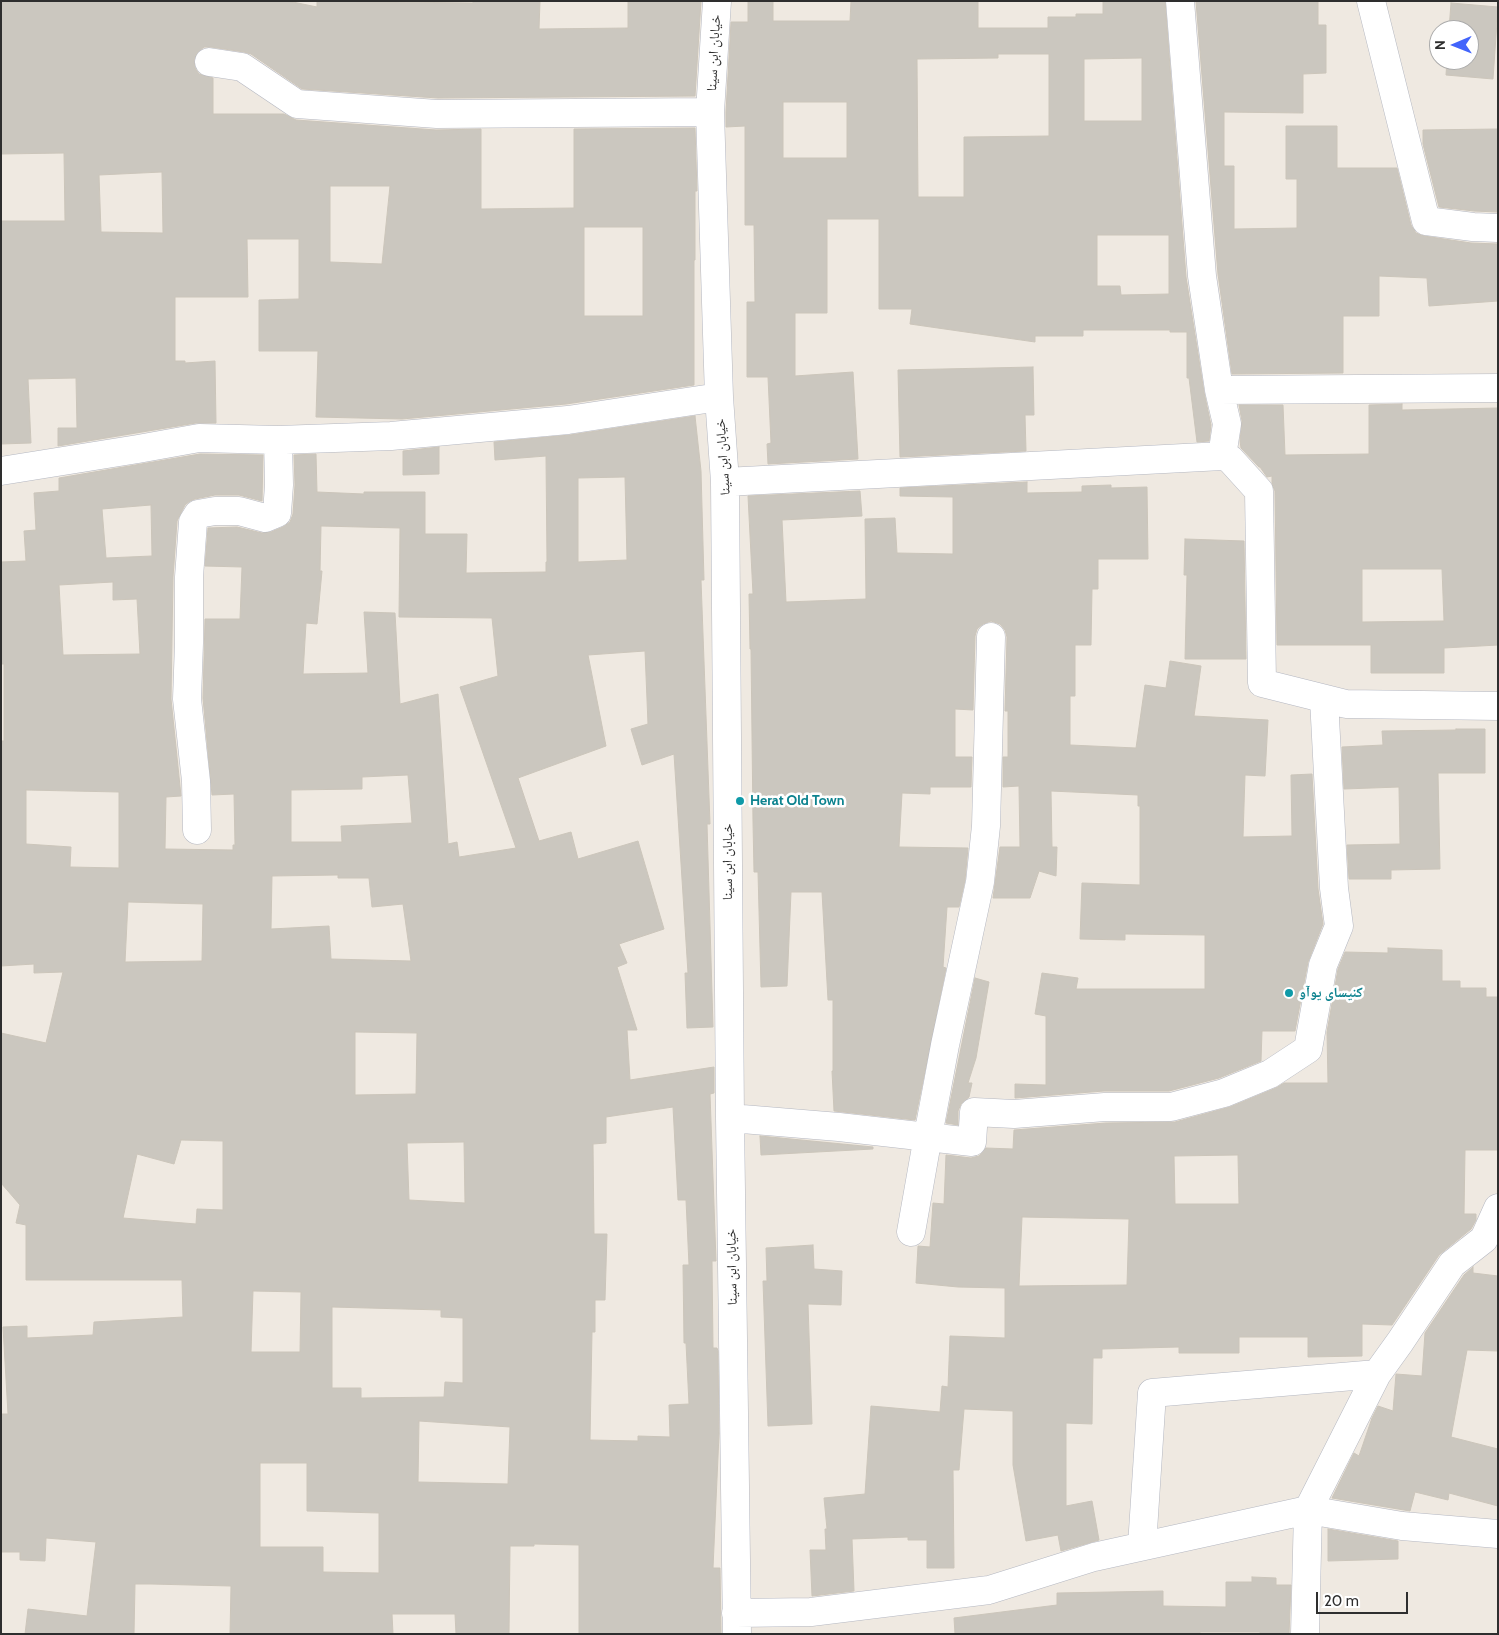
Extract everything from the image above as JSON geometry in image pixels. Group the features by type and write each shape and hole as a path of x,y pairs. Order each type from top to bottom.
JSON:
{"street":[{"name":"خیابان ابن سینا","path":"717,1 710,112 719,397 725,482 736,1623"},
{"path":"1180,1 1202,276 1219,390 1227,424 1222,456"},
{"path":"1371,1 1426,221 1498,228"},
{"path":"209,62 242,67 297,104 437,114 710,112"},
{"path":"1219,390 1498,388"},
{"path":"1,471 199,438 278,440 391,436 568,420 719,397"},
{"path":"197,830 196,781 187,699 189,577 193,522 198,514 215,511 239,511 265,518 277,513 279,485 278,440"},
{"path":"725,482 1222,456 1230,459 1259,490 1262,683 1346,704 1498,706"},
{"path":"911,1232 928,1136 980,882 986,826 991,637"},
{"path":"730,1118 824,1125 972,1142 974,1112 1014,1114 1104,1106 1171,1107 1224,1093 1270,1074 1308,1050 1323,965 1339,926 1334,888 1324,699"},
{"path":"1305,1634 1308,1510 1377,1374 1452,1264 1484,1239 1498,1208"},
{"path":"1142,1546 1152,1394 1377,1374"},
{"path":"736,1623 989,1590 1094,1557 1308,1510 1402,1526 1498,1534"}],"building":[{"path":"1,1 288,1 317,7 317,1 473,3 473,1 540,1 539,29 628,28 628,1 701,1 695,96 438,98 302,89 251,54 244,52 204,47 197,53 194,60 195,68 199,74 213,78 213,114 284,114 296,120 436,130 481,129 481,209 574,208 574,129 695,128 697,191 695,191 694,385 566,404 402,419 316,417 318,351 259,351 259,300 299,299 299,239 247,239 248,297 175,297 175,361 185,361 185,363 215,361 216,423 196,423 58,446 58,428 77,428 76,378 28,379 31,443 1,444 1,221 65,221 64,153 1,154","holes":["162,172 163,233 101,232 99,175","330,186 390,186 382,264 330,262","584,227 643,227 643,316 584,316"]},
{"path":"748,1 773,1 773,21 850,21 851,1 978,1 978,28 1048,28 1048,17 1076,17 1076,14 1103,14 1103,1 1165,1 1186,277 1211,425 1209,441 1197,442 1189,378 1187,378 1187,332 1170,332 1170,330 1083,330 1083,336 1035,336 1035,342 910,324 912,309 879,309 879,219 827,219 827,313 795,313 795,376 853,372 858,459 768,464 767,444 771,443 768,377 747,377 747,302 755,302 754,225 745,225 745,126 726,127 731,22 748,22","holes":["998,54 1049,54 1049,136 964,137 964,197 918,197 917,59 998,58","1142,58 1142,121 1084,121 1084,59","783,102 847,102 847,158 783,158","1097,235 1169,235 1169,294 1121,295 1120,286 1097,286"]},
{"path":"1196,1 1318,1 1318,25 1326,25 1326,73 1303,74 1303,113 1224,112 1224,166 1234,166 1234,229 1297,228 1297,179 1286,179 1286,126 1337,126 1337,168 1397,168 1411,225 1416,233 1424,236 1471,243 1498,244 1498,301 1429,306 1427,278 1379,276 1379,316 1343,316 1343,373 1232,374 1218,274"},
{"path":"1451,3 1498,7 1493,79 1446,75 1446,70 1479,70 1479,20 1450,20"},
{"path":"1498,129 1498,212 1439,207 1423,144 1423,130"},
{"path":"1033,367 1034,415 1025,415 1026,451 900,457 898,370"},
{"path":"1402,404 1402,410 1498,408 1498,645 1444,648 1444,673 1371,673 1371,645 1277,645 1275,491 1272,484 1272,476 1267,477 1241,448 1242,421 1239,405 1283,405 1285,455 1369,454 1369,405","holes":["1362,569 1442,569 1444,621 1362,622"]},
{"path":"695,416 701,471 704,580 701,580 710,824 707,824 713,1027 687,1028 685,973 688,973 674,754 642,765 631,729 648,724 645,651 588,655 606,746 518,778 539,841 571,832 578,859 638,841 664,929 619,944 627,963 617,967 637,1030 627,1030 630,1080 714,1067 714,1093 710,1094 716,1261 712,1261 713,1348 717,1348 718,1351 719,1434 713,1568 720,1568 721,1634 579,1634 579,1545 534,1544 534,1546 510,1546 509,1634 456,1634 455,1614 392,1614 393,1634 230,1634 231,1586 135,1584 134,1634 25,1634 28,1609 87,1616 96,1542 46,1538 45,1561 20,1560 20,1552 1,1552 1,1414 8,1414 3,1327 27,1326 27,1338 93,1335 94,1322 183,1317 182,1280 26,1280 26,1225 16,1223 20,1205 1,1183 1,1033 46,1043 63,972 34,973 34,964 1,966 1,741 4,741 4,664 1,664 1,562 26,561 24,531 36,530 34,493 59,491 59,478 200,454 263,455 262,501 239,495 215,495 195,499 185,505 177,521 173,577 171,699 181,796 166,797 165,849 233,850 233,845 235,845 234,794 212,795 203,698 205,619 240,619 242,567 205,566 208,528 237,527 262,533 271,532 283,527 290,522 293,514 295,485 294,455 316,454 317,492 364,494 364,492 425,492 425,534 467,534 466,573 546,572 546,456 495,460 494,442 570,435","holes":["625,477 627,560 578,562 578,478","151,505 152,556 106,558 102,509","321,526 400,528 399,617 492,618 498,676 460,687 516,848 459,857 457,842 448,844 438,694 400,704 395,613 364,612 368,673 303,674 306,623 317,624 322,571 320,571","113,582 113,600 137,599 140,654 63,655 59,585","408,775 412,823 341,826 342,842 291,842 291,790 362,789 362,777","26,790 119,792 119,868 70,867 71,847 26,844","338,875 338,878 369,878 372,907 403,904 411,961 331,959 329,926 271,929 272,876","128,902 203,904 202,961 125,962","355,1032 417,1033 416,1094 355,1095","673,1107 678,1200 686,1200 689,1265 683,1265 684,1343 686,1343 689,1404 669,1405 670,1437 638,1436 638,1441 590,1440 592,1332 595,1332 595,1300 605,1300 607,1234 594,1234 593,1144 606,1143 606,1117","181,1140 223,1141 223,1210 197,1209 196,1224 123,1218 137,1154 174,1164","464,1142 465,1203 409,1200 407,1143","253,1291 301,1292 300,1352 251,1352","332,1307 441,1310 441,1317 463,1318 463,1383 445,1382 444,1397 361,1398 361,1388 332,1388","419,1421 510,1427 508,1484 418,1482","260,1463 307,1463 307,1511 379,1513 379,1573 323,1572 323,1547 260,1547"]},
{"path":"439,447 439,474 403,475 403,451"},
{"path":"1027,482 1027,493 1082,492 1082,486 1111,485 1111,488 1147,487 1148,559 1098,559 1098,589 1092,589 1091,645 1075,645 1075,696 1070,696 1070,745 1136,748 1145,685 1166,688 1170,661 1201,666 1194,716 1268,720 1265,776 1245,775 1243,837 1292,836 1291,775 1312,774 1318,889 1323,924 1308,962 1295,1031 1262,1031 1261,1061 1219,1078 1169,1091 1104,1091 1015,1098 1015,1084 1046,1085 1046,1016 1035,1014 1042,973 1078,978 1076,989 1205,989 1205,935 1125,934 1125,940 1080,939 1082,883 1140,885 1140,806 1138,806 1138,795 1051,791 1052,847 1057,847 1056,876 1039,871 1030,898 993,898 1000,847 1020,847 1019,786 1003,787 1003,757 1008,757 1008,711 1005,711 1007,637 1005,630 1000,624 991,621 977,629 975,636 973,710 955,709 955,757 972,757 971,787 930,787 930,794 902,793 899,847 968,848 965,880 959,907 947,907 943,967 946,968 915,1120 834,1111 832,1071 833,1000 828,1000 822,892 791,892 787,986 761,987 758,872 754,872 749,594 753,594 748,496 860,491 862,516 782,520 786,602 866,599 865,519 895,518 897,553 953,554 953,497 900,496 900,488"},
{"path":"1185,539 1244,541 1246,659 1185,659 1187,575 1184,575"},
{"path":"1485,729 1485,773 1438,773 1440,869 1391,870 1391,879 1349,879 1347,845 1400,844 1399,787 1344,789 1342,747 1383,745 1382,731"},
{"path":"1388,948 1442,950 1442,981 1460,981 1460,988 1486,988 1486,997 1498,997 1498,1150 1465,1150 1464,1214 1476,1214 1476,1220 1471,1229 1439,1255 1392,1325 1362,1324 1362,1356 1308,1357 1308,1337 1239,1337 1239,1353 1179,1353 1179,1347 1102,1349 1102,1358 1093,1358 1092,1424 1066,1423 1066,1506 1092,1501 1099,1540 1061,1551 1058,1535 1026,1541 1013,1465 1013,1411 964,1409 959,1470 953,1470 954,1568 927,1568 927,1540 908,1540 908,1537 852,1539 854,1591 812,1596 810,1550 826,1550 825,1529 827,1529 824,1498 865,1494 871,1406 940,1412 942,1386 948,1387 950,1336 1005,1338 1005,1288 958,1287 916,1283 918,1246 930,1247 933,1203 944,1204 946,1155 971,1158 979,1156 986,1148 1013,1149 1014,1130 1106,1123 1175,1122 1230,1107 1284,1083 1328,1083 1327,1032 1338,969 1345,952 1388,953","holes":["1238,1155 1239,1204 1175,1204 1174,1156","1022,1217 1129,1219 1127,1285 1019,1286"]},
{"path":"975,978 989,982 976,1058 968,1083 972,1083 969,1097 961,1104 958,1111 958,1125 946,1123"},
{"path":"760,1136 873,1147 873,1149 761,1155"},
{"path":"813,1245 814,1269 842,1271 841,1305 808,1304 812,1424 768,1426 763,1281 767,1281 766,1248"},
{"path":"1473,1267 1473,1273 1498,1276 1498,1351 1467,1350 1451,1437 1498,1449 1498,1506 1449,1493 1448,1500 1415,1492 1410,1511 1332,1498 1354,1453 1359,1456 1378,1406 1393,1411 1396,1374 1422,1376 1425,1333 1464,1275"},
{"path":"1328,1529 1398,1541 1398,1559 1328,1561"},
{"path":"1252,1577 1276,1578 1276,1585 1291,1585 1289,1634 1200,1632 1200,1634 955,1634 954,1618 1057,1605 1057,1593 1163,1591 1163,1606 1226,1607 1226,1582 1252,1582"}],"place":[{"name":"Herat Old Town","path":"740,801"},
{"name":"کنیسای یوآو","path":"1289,993"}]}
